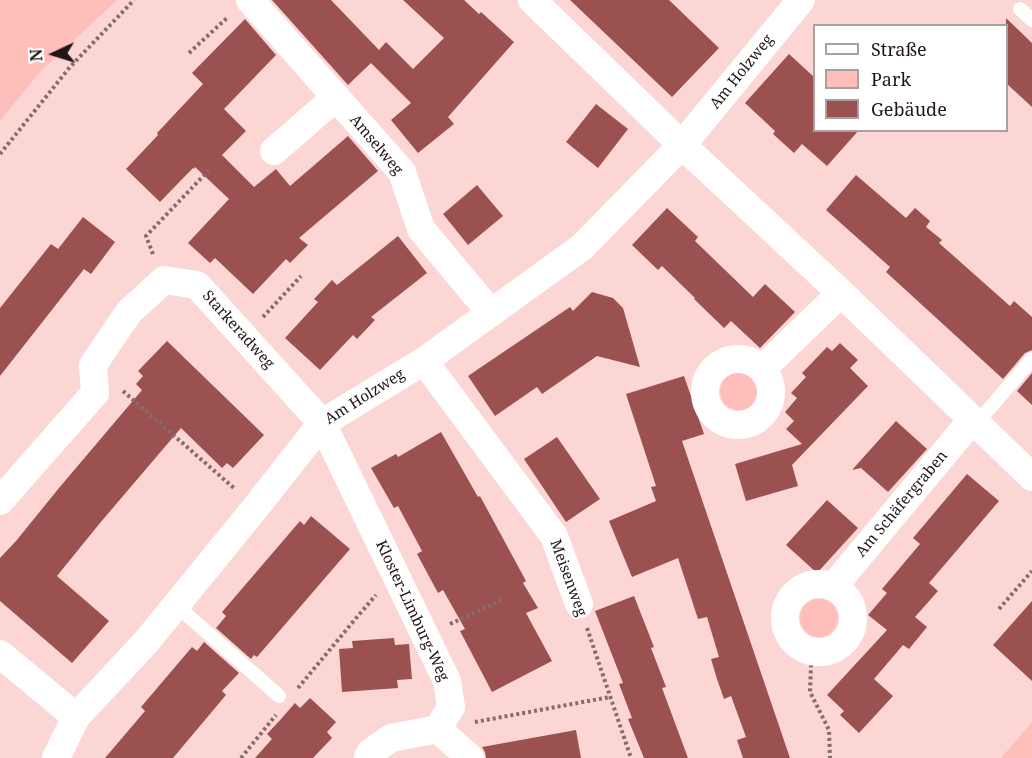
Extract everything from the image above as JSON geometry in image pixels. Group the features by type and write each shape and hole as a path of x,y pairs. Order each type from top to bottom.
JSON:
{"street":[{"path":"532,0 682,145 841,292 1032,477"},
{"name":"Am Holzweg","path":"56,758 76,717 146,642 322,423 424,361 582,247 682,145 801,0"},
{"name":"Amselweg","path":"240,8 336,97 402,172 421,229 491,313"},
{"path":"274,151 336,97"},
{"path":"0,501 94,393 93,365 129,312 164,280"},
{"name":"Starkeradweg","path":"164,280 197,285 322,423"},
{"path":"762,369 841,292"},
{"name":"Meisenweg","path":"424,361 554,536 579,604"},
{"name":"Am Schäfergraben","path":"833,587 974,422"},
{"name":"Kloster-Limburg-Weg","path":"322,423 447,681 451,707 438,729"},
{"path":"822,584 842,593 849,603 852,625 841,644 832,650 815,653 806,650 792,639 786,629 785,618 792,597 801,589 822,584"},
{"path":"0,654 76,717"},
{"path":"368,758 370,753 391,738 438,729 470,758"}],"lane":[{"path":"1020,9 1032,20"},
{"path":"974,422 1032,359"},
{"path":"176,605 285,696"}],"path":[{"path":"0,154 70,67 134,0"},
{"path":"189,52 240,8"},
{"path":"164,280 146,236 209,170"},
{"path":"244,337 302,276"},
{"path":"93,365 256,507"},
{"path":"999,609 1032,571"},
{"path":"285,696 395,575"},
{"path":"425,635 504,599"},
{"name":"Meisenweg","path":"579,604 631,758"},
{"path":"815,653 810,692 829,730 830,758"},
{"path":"438,729 610,697"},
{"path":"241,758 277,714"}],"green space":[{"path":"0,0 117,0 39,73 0,121"},
{"path":"739,372 752,378 758,391 752,404 739,410 726,404 720,391 726,378"},
{"path":"819,599 832,605 838,618 832,631 819,637 806,631 800,618 806,605"},
{"path":"1032,722 1032,758 1001,758"}],"building":[{"path":"272,0 331,0 379,50 386,42 413,69 444,38 403,0 464,0 514,42 448,117 454,124 418,153 391,120 411,103 371,63 348,85"},
{"path":"570,0 669,0 719,48 672,97"},
{"path":"1006,18 1032,43 1032,107 1008,85 1008,24 1006,24"},
{"path":"245,19 276,55 224,109 246,131 222,155 254,187 276,169 290,186 348,136 378,171 299,238 308,245 290,263 286,259 253,294 215,258 210,263 188,243 229,199 195,167 160,202 126,169 203,84 192,73"},
{"path":"789,54 813,76 813,132 857,132 827,166 802,144 794,153 773,134 775,131 745,103"},
{"path":"596,104 628,129 598,168 566,142"},
{"path":"856,175 906,218 915,208 930,221 926,227 942,240 939,243 1010,306 1014,301 1032,317 1032,350 1025,353 1003,379 886,272 890,267 826,210"},
{"path":"477,185 503,216 468,245 443,214"},
{"path":"667,208 698,237 695,241 753,297 765,284 795,312 760,348 731,321 724,328 662,266 658,270 632,245"},
{"path":"83,217 115,242 91,274 84,269 0,376 0,308 51,244 58,249"},
{"path":"398,236 427,273 371,317 375,320 357,339 353,335 320,370 285,338 318,302 314,299 332,280 337,285"},
{"path":"592,292 613,298 623,308 640,367 597,356 542,394 537,387 495,416 468,376 570,307 573,311"},
{"path":"167,341 264,435 233,468 227,463 222,468 181,428 100,523 57,576 109,621 72,663 0,601 0,558 142,390 136,384 143,376 138,371"},
{"path":"840,343 858,360 850,368 868,386 792,465 798,486 746,501 735,464 802,444 786,429 794,421 785,412 797,398 791,393 806,377 802,373 827,347 832,351"},
{"path":"1032,373 1032,405 1017,391"},
{"path":"684,376 704,434 682,441 790,758 743,758 737,740 746,737 731,696 724,699 717,679 711,659 719,657 707,617 698,619 678,558 632,577 609,521 656,501 651,487 656,486 626,394"},
{"path":"896,421 927,449 888,492 861,468 852,470"},
{"path":"441,432 478,497 480,496 526,581 523,583 538,608 526,613 552,661 492,692 460,631 465,629 443,590 438,593 417,554 422,551 398,506 394,508 371,468 396,454 398,457"},
{"path":"557,437 600,499 566,522 524,459"},
{"path":"967,474 999,501 929,583 938,591 915,617 927,627 909,649 903,645 874,679 893,696 859,733 840,715 844,711 827,695 887,630 868,615 887,593 882,589 920,544 913,538"},
{"path":"827,500 858,528 817,573 786,545"},
{"path":"311,516 350,549 257,657 254,655 251,659 216,628 226,616 222,612 300,521 304,525"},
{"path":"634,596 654,647 651,648 666,687 662,688 688,758 644,758 628,719 632,718 619,684 623,683 595,611"},
{"path":"1032,601 1032,681 993,645"},
{"path":"394,638 395,645 409,644 412,679 397,680 398,688 342,692 339,649 353,648 352,641"},
{"path":"204,642 239,673 222,691 226,695 173,758 105,758 145,711 141,707 192,647 197,651"},
{"path":"310,698 336,722 327,732 332,738 313,758 255,758 272,739 267,734 295,703 300,708"},
{"path":"576,730 581,758 486,758 482,747"}]}
